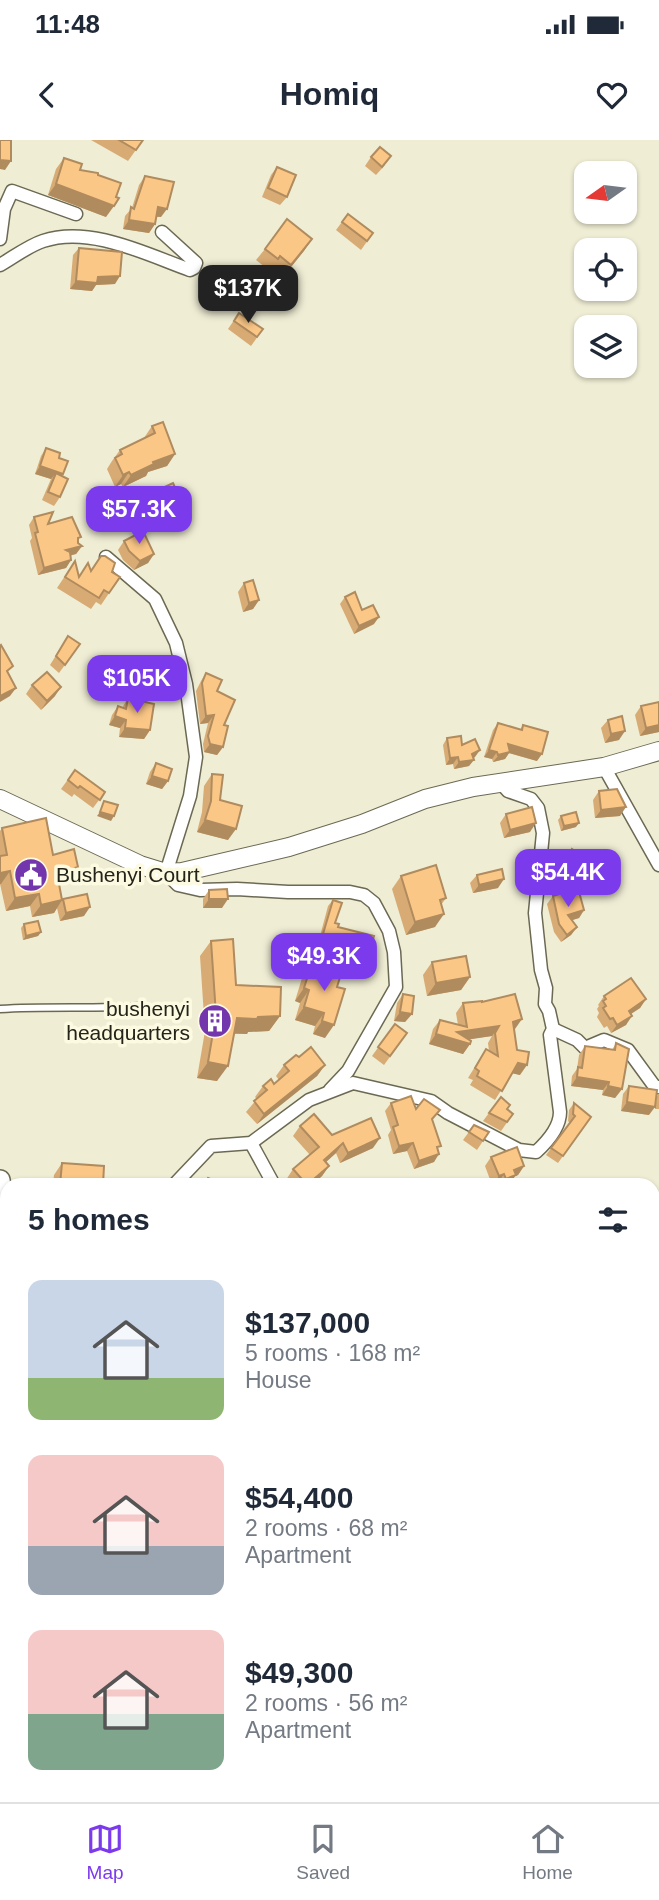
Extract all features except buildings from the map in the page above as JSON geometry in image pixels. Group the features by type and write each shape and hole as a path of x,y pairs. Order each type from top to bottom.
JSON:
{"main road":[{"path":"0,799 105,850 166,873 195,870 289,847 362,824 425,799 500,782 604,767 659,751"}],"street":[{"path":"0,239 4,209 12,191 76,214"},
{"path":"0,265 43,240 85,236 149,254 190,270 194,268 196,263 188,254 162,232"},
{"path":"106,557 155,599 176,643 186,684 196,757 190,796 166,873 178,884 200,890 350,892 364,895 374,903 389,931 394,952 396,987 348,1071 328,1093"},
{"path":"604,767 659,865"},
{"path":"181,1178 211,1146 251,1143 309,1100 353,1083 403,1096 420,1097 519,1150 536,1152 560,1118 550,1035 552,1029 549,1010 545,1004 546,988 541,970 535,913 543,833 538,808 530,799 508,791 500,782"},
{"path":"552,1029 577,1040 585,1048 604,1041 628,1051 645,1076 655,1087 659,1087"},
{"path":"251,1143 270,1178"}],"lane":[{"path":"0,1009 142,1006"}],"place":[{"name":"Bushenyi Court","path":"31,875"},
{"name":"bushenyi headquarters","path":"215,1021"}]}
